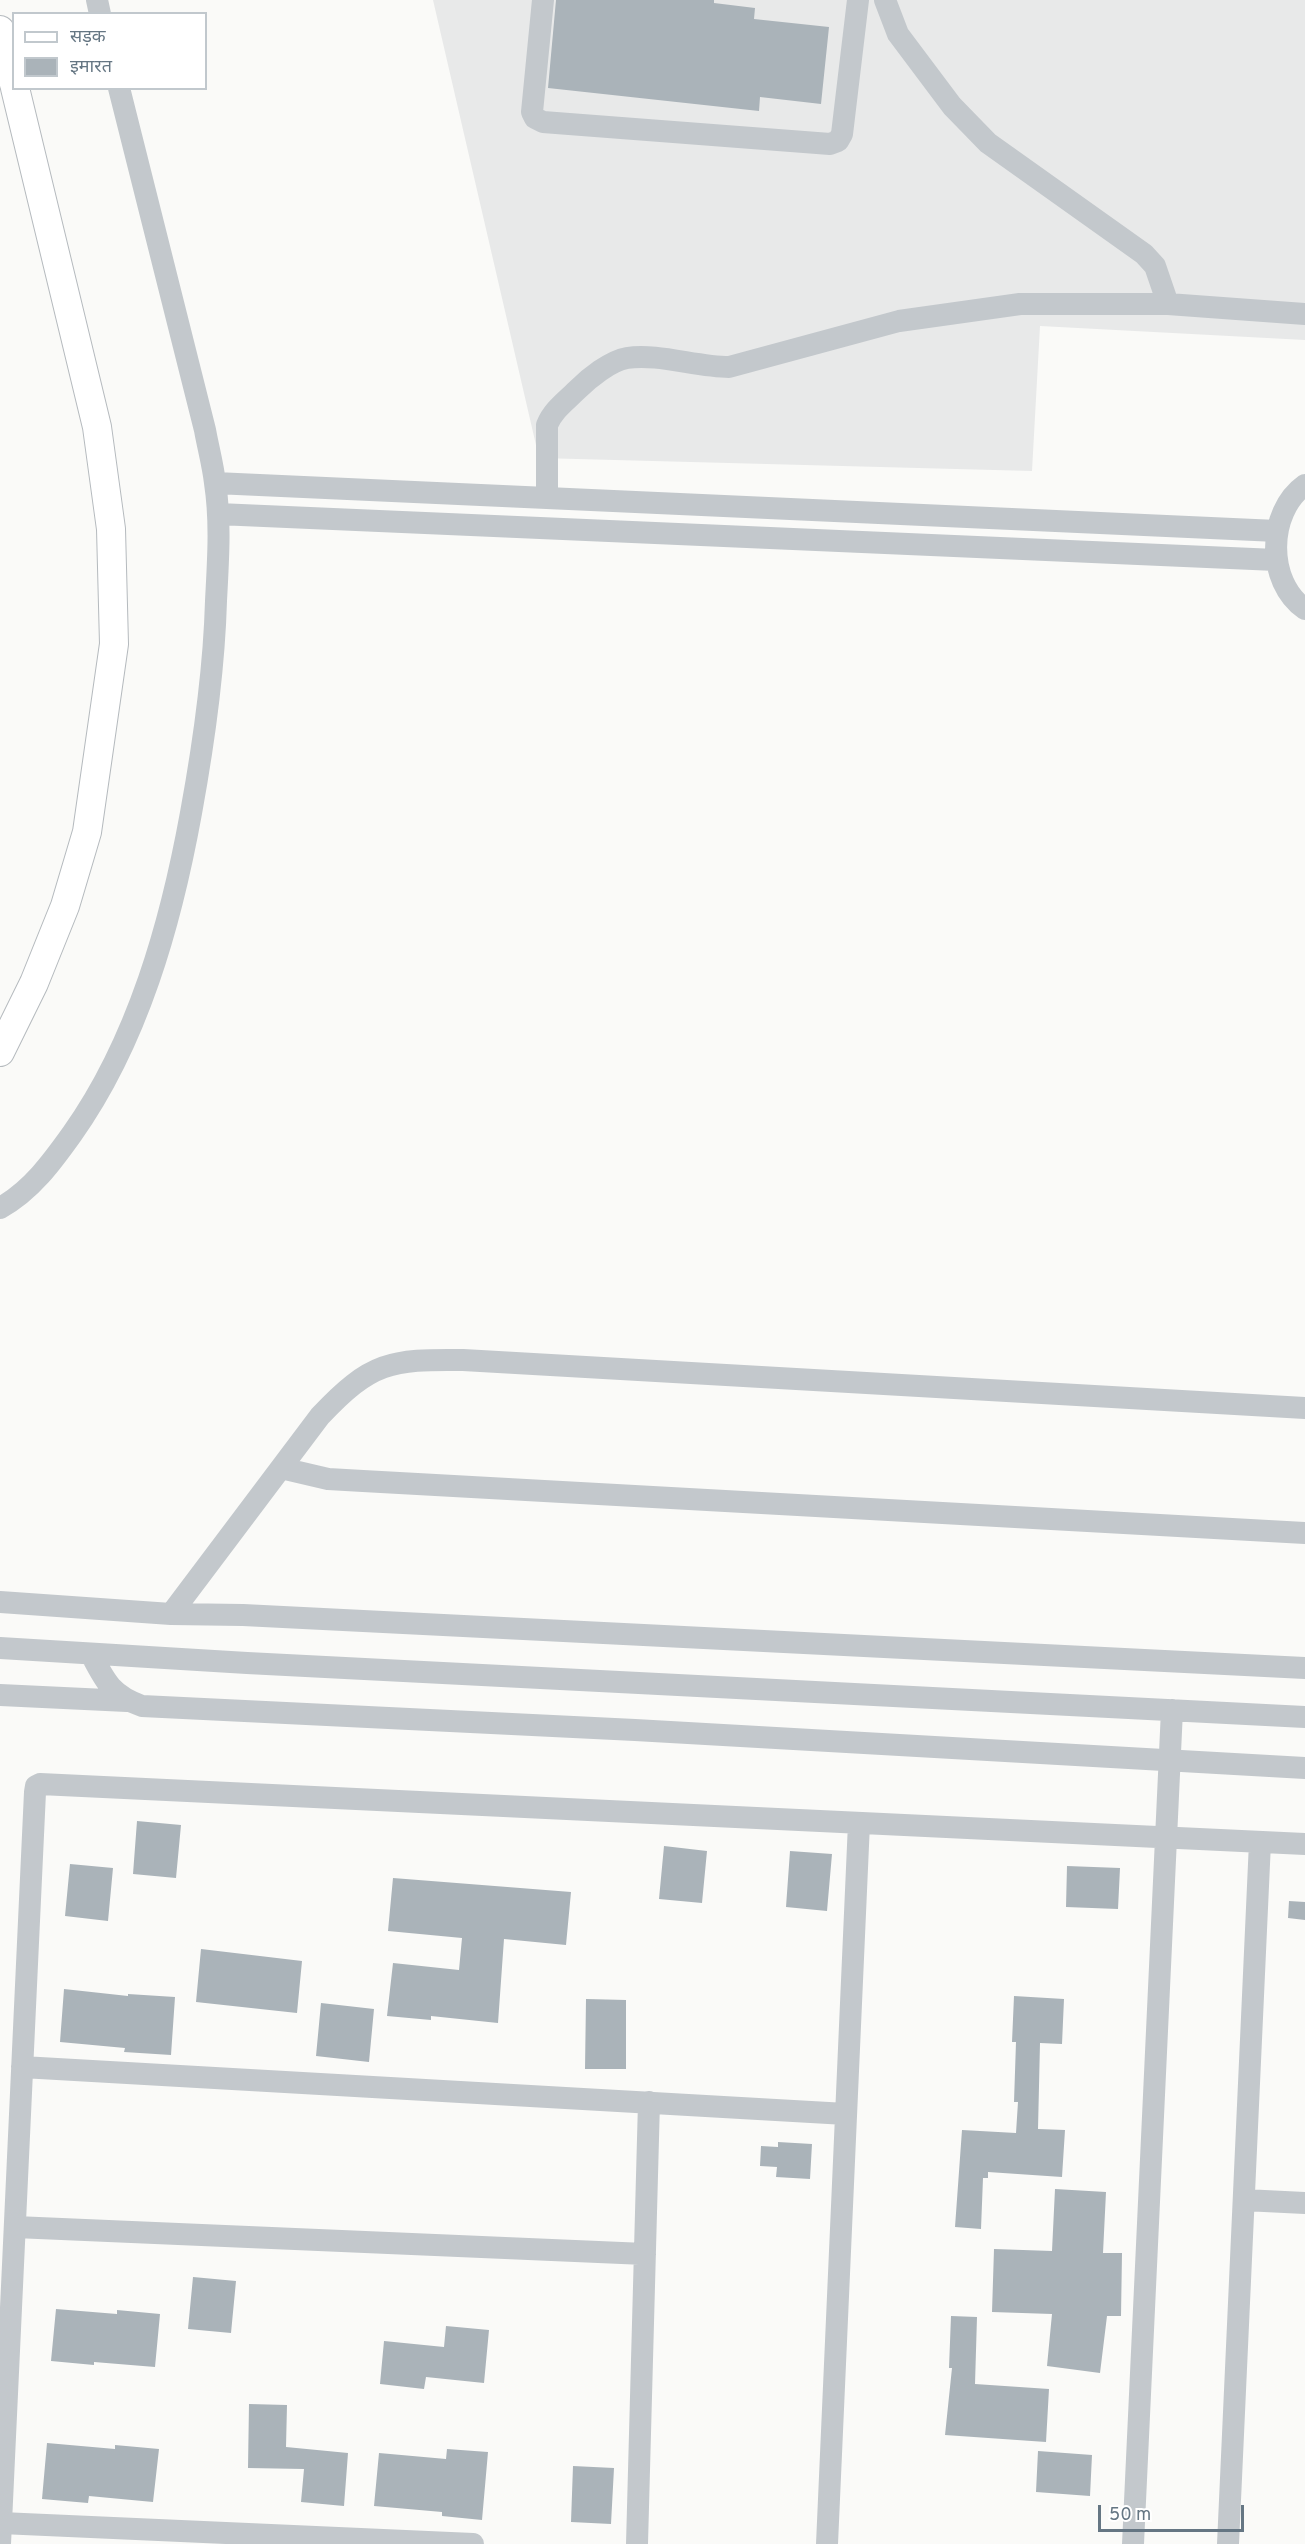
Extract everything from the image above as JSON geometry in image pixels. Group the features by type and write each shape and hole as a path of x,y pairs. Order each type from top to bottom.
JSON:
{"main road":[{"path":"0,30 12,76"},
{"path":"0,1052 34,983 65,906 87,832 114,644 111,529 97,427 15,90"}],"street":[{"path":"543,0 532,111 535,118 543,122 830,144 838,141 842,134 858,0"},
{"path":"885,0 898,34 970,126 988,143 1144,254 1155,266 1168,304"},
{"path":"0,1208 14,1200 50,1165 81,1121 103,1084 144,993 157,957 185,853 206,735 215,644 218,514 215,483 205,430 120,90"},
{"path":"547,498 547,425 550,417 584,383 616,361 626,358 639,357 729,367 899,321 1020,304 1054,302 1168,304 1305,314"},
{"path":"215,483 1276,531"},
{"path":"1305,485 1286,507 1276,531 1276,560 1285,585 1305,609"},
{"path":"218,514 1276,560"},
{"path":"171,1614 320,1416 345,1389 370,1372 391,1364 418,1359 1305,1408"},
{"path":"281,1468 327,1479 1305,1533"},
{"path":"0,1602 171,1614 243,1615 1305,1668"},
{"path":"0,1648 1305,1717"},
{"path":"91,1654 107,1685 127,1701"},
{"path":"0,1695 127,1701 142,1706 647,1731 1305,1768"},
{"path":"1133,2544 1172,1710"},
{"path":"473,2544 0,2533 36,1786 40,1784 1305,1844"},
{"path":"827,2544 859,1822"},
{"path":"1228,2544 1260,1842"},
{"path":"22,2067 846,2114"},
{"path":"637,2544 649,2103"},
{"path":"1244,2200 1305,2203"},
{"path":"15,2227 645,2254"}],"shaded area":[{"path":"433,0 1305,0 1305,340 1040,326 1032,471 539,458"}],"building":[{"path":"556,0 714,0 714,3 755,8 754,19 829,27 821,104 760,97 759,111 548,88"},
{"path":"137,1821 181,1825 176,1878 133,1874"},
{"path":"664,1846 707,1851 702,1903 659,1899"},
{"path":"790,1851 832,1854 827,1911 786,1907"},
{"path":"70,1864 113,1868 108,1921 65,1916"},
{"path":"1067,1866 1120,1868 1118,1909 1066,1907"},
{"path":"393,1878 571,1892 566,1945 504,1939 498,2023 431,2016 431,2020 387,2016 393,1963 459,1970 462,1938 388,1931"},
{"path":"1289,1901 1305,1902 1305,1920 1288,1918"},
{"path":"201,1949 302,1961 297,2013 196,2002"},
{"path":"64,1989 128,1996 128,1994 175,1997 171,2055 124,2052 125,2048 60,2042"},
{"path":"1014,1996 1064,1999 1062,2044 1040,2043 1038,2129 1065,2130 1062,2177 988,2172 988,2178 983,2178 981,2229 955,2227 962,2130 1016,2133 1018,2102 1014,2102 1016,2042 1012,2042"},
{"path":"586,1999 626,2000 626,2069 585,2069"},
{"path":"321,2003 374,2009 369,2062 316,2056"},
{"path":"778,2142 812,2144 810,2179 776,2177 777,2167 760,2166 761,2146 778,2147"},
{"path":"1055,2189 1106,2192 1103,2253 1122,2253 1121,2316 1107,2316 1100,2373 1047,2366 1052,2314 992,2312 994,2249 1052,2251"},
{"path":"193,2277 236,2281 231,2333 188,2329"},
{"path":"56,2309 117,2314 117,2310 160,2314 155,2367 51,2361"},
{"path":"951,2316 977,2317 975,2384 1049,2389 1046,2442 945,2435 952,2368 949,2368"},
{"path":"446,2326 489,2330 484,2383 426,2377 424,2389 380,2384 384,2341 444,2347"},
{"path":"249,2404 287,2405 286,2447 348,2453 344,2506 301,2502 304,2469 248,2468"},
{"path":"47,2443 115,2449 115,2445 159,2449 153,2502 89,2496 88,2503 42,2499"},
{"path":"447,2449 488,2452 482,2520 442,2516 442,2512 374,2506 379,2453 446,2459"},
{"path":"1038,2451 1092,2455 1090,2496 1036,2492"},
{"path":"573,2466 614,2468 611,2524 571,2522"}]}
